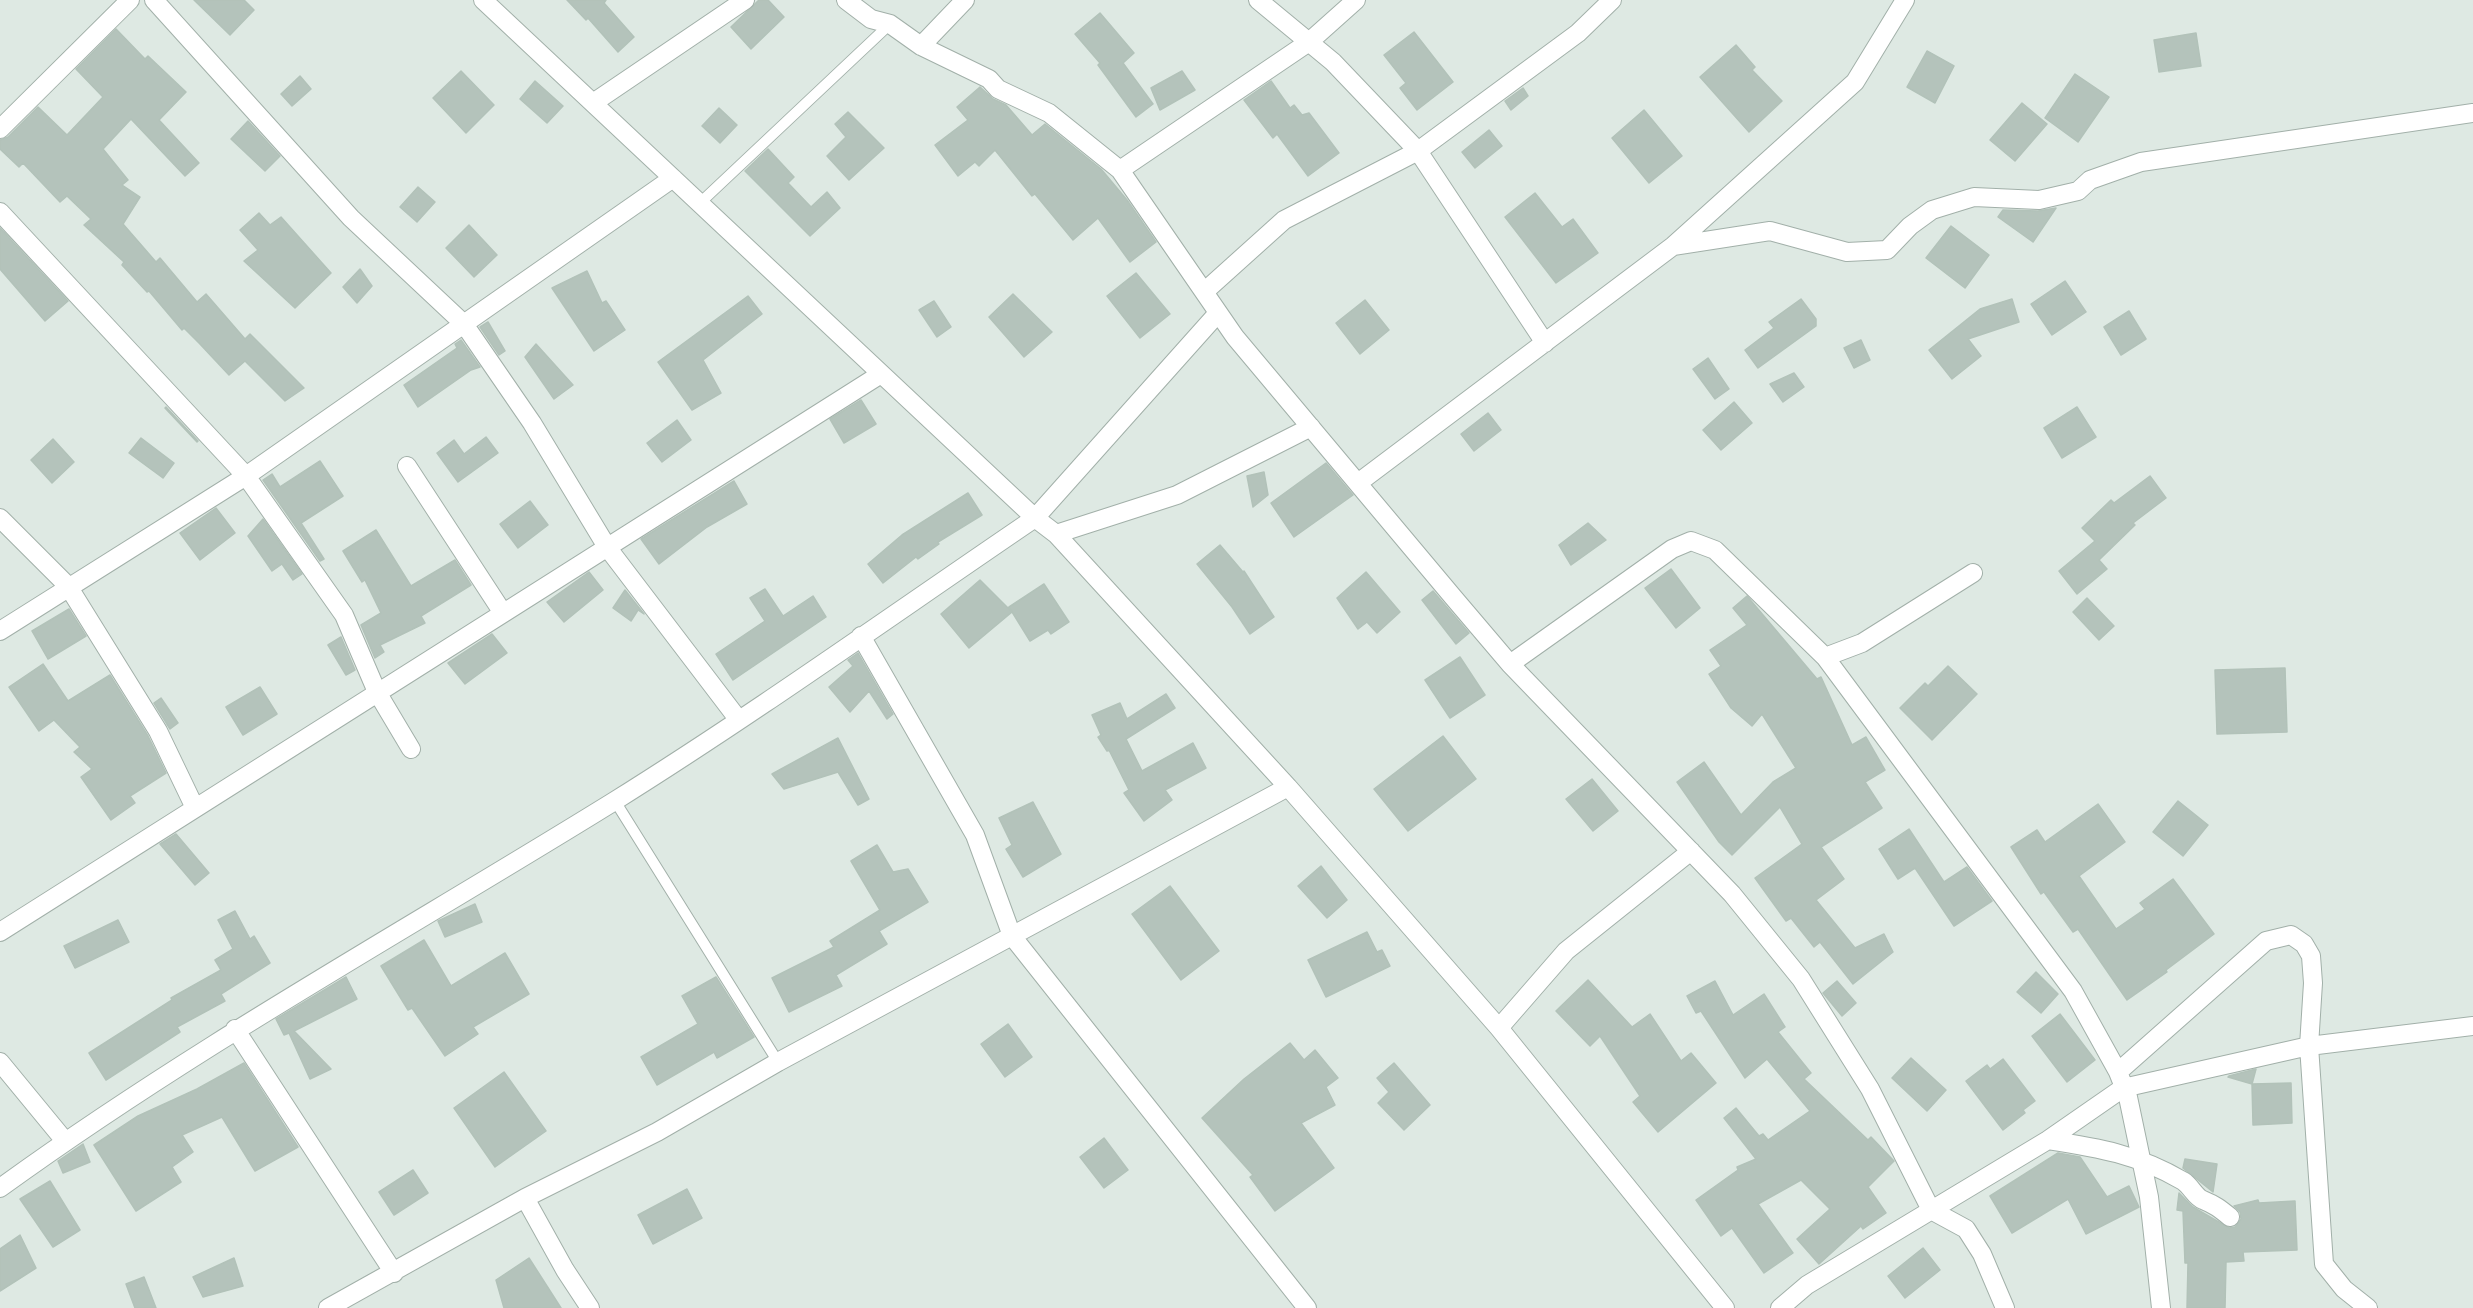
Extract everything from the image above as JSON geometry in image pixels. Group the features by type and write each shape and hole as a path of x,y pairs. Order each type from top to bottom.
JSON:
{"street":[{"path":"0,129 130,0"},
{"path":"154,0 351,218 464,324 532,423 607,547 738,719"},
{"path":"483,0 701,202 1035,518 1056,534 1288,787 1499,1028 1725,1308"},
{"path":"593,103 745,0"},
{"path":"846,0 871,19 890,24 921,46 989,79 998,89 1049,113 1120,170 1235,338 1510,664 1732,894 1801,979 1870,1089 1931,1210 1966,1229 1982,1254 2006,1308"},
{"path":"921,46 965,0"},
{"path":"1258,0 1333,62 1418,151 1545,343"},
{"path":"1120,170 1309,42 1356,0"},
{"path":"1204,292 1284,220 1418,151 1578,33 1612,0"},
{"path":"1358,483 1673,246 1855,82 1905,0"},
{"path":"1673,246 1770,231 1847,252 1887,250 1910,226 1932,210 1974,197 2039,200 2078,192 2090,180 2141,162 2473,113"},
{"path":"0,631 68,586 246,476 673,178"},
{"path":"0,212 246,476 344,615 377,693 411,749"},
{"path":"0,1188 65,1141 235,1029 615,801 1035,518 1218,313"},
{"path":"0,932 881,374"},
{"path":"1056,534 1178,495 1311,427"},
{"path":"407,466 503,613"},
{"path":"0,518 68,586 158,731 195,808"},
{"path":"1510,664 1672,549 1691,541 1715,550 1826,657 2073,991 2121,1080 2128,1097 2149,1197 2161,1308"},
{"path":"1826,657 1863,643 1973,573"},
{"path":"861,636 975,835 1012,936 1307,1308"},
{"path":"328,1308 525,1198 657,1132 778,1062 1288,787"},
{"path":"1499,1028 1566,951 1691,851"},
{"path":"1780,1308 1807,1285 2048,1140 2121,1080 2266,941 2291,935 2304,944 2311,956 2313,983 2309,1046 2324,1264 2344,1289 2368,1308"},
{"path":"2121,1080 2309,1046 2473,1026"},
{"path":"235,1029 394,1273"},
{"path":"0,1062 65,1141"},
{"path":"2048,1140 2104,1148 2140,1160 2186,1182 2202,1200 2211,1201 2229,1217"},
{"path":"525,1198 565,1270 590,1308"}],"lane":[{"path":"701,202 890,24"},
{"path":"615,801 778,1062"}],"building":[{"path":"194,0 244,0 254,10 230,35"},
{"path":"567,0 606,0 604,3 634,37 618,52 588,18 586,20"},
{"path":"759,0 768,0 784,17 751,49 731,27"},
{"path":"1100,13 1134,53 1123,63 1153,104 1136,117 1098,65 1100,63 1075,34"},
{"path":"116,29 145,59 148,56 186,92 159,120 199,163 185,176 131,119 103,149 128,180 122,185 140,197 123,224 156,262 160,258 197,302 206,294 245,339 250,334 304,388 285,401 245,361 229,375 184,328 182,330 149,291 147,292 122,265 124,262 84,225 91,219 67,196 60,202 23,163 19,167 0,149 0,140 8,137 38,107 67,135 103,97 76,69"},
{"path":"1414,32 1453,82 1417,110 1400,88 1406,83 1384,55"},
{"path":"2196,33 2201,66 2159,72 2154,40"},
{"path":"1736,45 1755,67 1752,70 1782,101 1749,132 1700,77"},
{"path":"1927,51 1954,66 1935,103 1907,87"},
{"path":"461,71 494,105 466,133 433,98"},
{"path":"1182,71 1195,90 1160,110 1151,88"},
{"path":"2075,74 2109,97 2078,142 2045,118"},
{"path":"300,76 311,89 292,106 281,94"},
{"path":"535,81 563,106 547,123 520,99"},
{"path":"1271,81 1290,108 1294,105 1302,115 1309,113 1339,153 1308,176 1277,134 1273,138 1244,100"},
{"path":"980,87 993,99 1006,105 1032,135 1045,124 1101,169 1127,200 1156,242 1130,262 1098,218 1073,240 1035,194 1032,196 995,150 979,166 975,162 958,176 935,145 968,120 957,107"},
{"path":"1523,88 1528,96 1511,110 1505,101"},
{"path":"2022,103 2047,124 2015,161 1990,140"},
{"path":"719,108 737,125 720,143 702,126"},
{"path":"1644,110 1682,156 1649,183 1612,138"},
{"path":"848,112 884,148 849,180 827,156 846,137 835,124"},
{"path":"248,121 280,156 265,171 231,139"},
{"path":"1489,130 1502,146 1475,168 1462,152"},
{"path":"768,149 794,177 788,183 811,207 827,192 840,208 810,236 745,171"},
{"path":"418,187 435,202 417,222 400,207"},
{"path":"1535,193 1562,227 1573,219 1598,253 1556,283 1505,217"},
{"path":"2056,208 2033,242 1998,217 2003,210 2038,211"},
{"path":"259,213 270,225 281,217 331,273 295,308 244,261 258,250 240,230"},
{"path":"469,225 497,255 474,277 446,248"},
{"path":"1951,226 1989,255 1965,288 1926,258"},
{"path":"0,228 68,301 45,321 0,269"},
{"path":"360,269 372,286 357,303 343,287"},
{"path":"587,271 602,303 606,301 625,330 594,351 552,288"},
{"path":"1136,273 1170,314 1140,338 1107,296"},
{"path":"2065,281 2086,312 2052,335 2031,304"},
{"path":"1013,294 1052,332 1024,357 989,317"},
{"path":"748,296 762,314 703,360 721,393 692,410 658,362"},
{"path":"1801,299 1816,319 1816,326 1758,368 1745,350 1774,328 1769,322"},
{"path":"2012,299 2019,322 1968,339 1981,356 1952,379 1929,350 1980,309"},
{"path":"1365,300 1389,330 1360,354 1336,323"},
{"path":"934,301 951,327 937,337 919,310"},
{"path":"2129,311 2146,339 2121,355 2104,327"},
{"path":"488,322 505,351 499,355 480,327"},
{"path":"461,340 480,367 471,370 418,407 404,385 457,348 455,344"},
{"path":"1861,340 1870,360 1854,368 1844,348"},
{"path":"536,344 573,385 554,399 525,357"},
{"path":"1708,358 1729,389 1715,399 1693,369"},
{"path":"1794,373 1804,387 1783,402 1770,384"},
{"path":"861,400 876,424 844,443 830,419"},
{"path":"1734,402 1752,423 1721,450 1703,430"},
{"path":"2077,407 2096,437 2062,458 2044,428"},
{"path":"165,408 198,441 197,442"},
{"path":"1488,413 1501,430 1474,451 1461,434"},
{"path":"677,420 691,440 662,462 647,443"},
{"path":"486,437 498,453 458,482 437,453 454,440 464,454"},
{"path":"141,438 174,463 163,478 129,453"},
{"path":"53,439 74,462 52,483 31,460"},
{"path":"320,461 343,496 301,523 324,559 320,561 263,480 272,474 280,487"},
{"path":"1326,463 1353,495 1294,537 1271,503"},
{"path":"1264,472 1268,495 1253,507 1247,476"},
{"path":"2150,476 2166,498 2133,523 2135,525 2099,560 2107,569 2077,594 2059,571 2095,541 2082,528 2111,500 2114,503"},
{"path":"734,481 747,504 707,527 659,564 641,539"},
{"path":"968,493 982,515 938,542 939,544 918,559 916,557 883,583 868,564 902,535"},
{"path":"530,501 548,525 518,548 500,524"},
{"path":"216,508 235,533 200,560 180,533"},
{"path":"263,519 302,574 293,580 282,564 272,571 248,536"},
{"path":"1588,523 1606,540 1571,565 1559,545"},
{"path":"376,530 411,586 455,560 471,585 421,616 425,623 380,645 384,652 375,658 361,625 381,613 365,580 362,582 343,551"},
{"path":"1220,545 1244,571 1274,617 1250,634 1232,607 1197,564"},
{"path":"1671,569 1700,608 1676,628 1645,588"},
{"path":"589,572 603,590 564,622 547,602"},
{"path":"1366,572 1400,612 1377,633 1367,622 1358,629 1337,598"},
{"path":"980,580 1012,612 969,648 941,614"},
{"path":"1044,584 1069,622 1051,634 1048,630 1030,641 1009,607"},
{"path":"765,589 783,616 813,596 826,617 733,680 716,654 765,621 750,598"},
{"path":"625,590 644,614 638,610 631,621 613,608"},
{"path":"1433,591 1469,633 1456,644 1422,600"},
{"path":"1747,596 1817,679 1821,677 1852,745 1866,737 1885,770 1865,782 1882,808 1821,847 1844,879 1816,900 1855,948 1884,934 1893,952 1853,984 1820,942 1814,947 1791,918 1786,921 1755,878 1802,844 1780,807 1732,855 1719,842 1677,782 1704,762 1741,815 1773,782 1796,768 1762,714 1752,726 1731,708 1709,674 1721,666 1710,650 1747,625 1733,608"},
{"path":"2087,598 2114,626 2099,640 2073,612"},
{"path":"69,609 86,636 48,659 32,631"},
{"path":"492,634 507,653 465,684 448,663"},
{"path":"341,637 355,670 346,675 328,645"},
{"path":"858,653 893,714 887,719 869,691 850,712 829,687 853,666 848,660"},
{"path":"1460,657 1485,695 1450,718 1425,680"},
{"path":"43,664 68,701 110,675 148,736 166,773 130,796 135,803 111,820 81,777 92,769 74,752 80,747 54,720 39,731 9,687"},
{"path":"1948,666 1977,694 1932,740 1900,708 1925,683 1928,686"},
{"path":"2285,668 2287,732 2217,734 2215,670"},
{"path":"260,687 277,714 243,735 226,707"},
{"path":"1166,694 1175,708 1126,739 1142,771 1193,743 1206,768 1165,790 1172,800 1144,821 1124,793 1129,790 1109,750 1107,751 1098,737 1101,735 1092,715 1120,703 1127,719"},
{"path":"161,698 178,723 170,729 154,703"},
{"path":"1443,736 1476,779 1408,831 1374,789"},
{"path":"838,738 869,799 858,805 838,772 784,789 772,774"},
{"path":"1592,779 1618,811 1593,831 1566,799"},
{"path":"2178,801 2208,825 2183,856 2153,832"},
{"path":"1033,802 1061,854 1023,877 1006,849 1012,845 999,818"},
{"path":"2098,804 2125,842 2079,876 2116,929 2145,909 2140,903 2173,879 2214,934 2166,970 2167,972 2127,1000 2078,929 2073,932 2044,892 2041,894 2011,847 2037,830 2045,842"},
{"path":"1909,829 1944,882 1967,867 1992,901 1954,926 1915,868 1898,879 1879,849"},
{"path":"176,834 209,873 195,885 160,844"},
{"path":"877,845 893,872 908,869 928,902 879,931 887,944 836,975 842,986 789,1012 772,978 834,947 830,941 880,910 851,861"},
{"path":"1321,866 1347,900 1327,918 1298,886"},
{"path":"1170,886 1219,951 1181,980 1132,914"},
{"path":"475,904 482,922 445,937 438,921"},
{"path":"235,911 250,939 254,936 270,963 221,994 225,1001 177,1027 180,1032 106,1080 89,1053 172,1000 171,998 221,970 215,960 233,949 218,920"},
{"path":"118,920 129,942 75,968 64,946"},
{"path":"1367,932 1377,952 1382,950 1390,966 1326,997 1308,960"},
{"path":"424,940 451,986 505,953 529,994 473,1027 478,1034 445,1056 412,1008 408,1010 381,966"},
{"path":"2036,972 2058,994 2041,1013 2017,992"},
{"path":"346,977 357,999 294,1031 331,1069 310,1079 289,1033 284,1035 276,1019"},
{"path":"716,977 754,1037 717,1058 714,1052 657,1085 641,1057 698,1024 682,996"},
{"path":"1588,980 1632,1027 1650,1014 1681,1061 1691,1053 1716,1083 1658,1132 1633,1102 1640,1096 1600,1036 1590,1046 1556,1011"},
{"path":"1715,981 1733,1015 1764,994 1785,1027 1778,1032 1811,1073 1804,1079 1868,1140 1871,1137 1894,1161 1868,1187 1886,1213 1863,1229 1861,1226 1819,1264 1797,1239 1830,1209 1801,1180 1758,1204 1793,1253 1764,1273 1732,1228 1721,1236 1696,1200 1738,1170 1737,1167 1756,1159 1724,1118 1736,1108 1759,1136 1763,1134 1768,1140 1810,1111 1767,1059 1745,1078 1701,1011 1696,1013 1687,996"},
{"path":"1837,981 1856,1003 1842,1016 1823,993"},
{"path":"2060,1014 2095,1060 2067,1082 2032,1036"},
{"path":"1008,1024 1032,1057 1005,1077 981,1044"},
{"path":"1290,1043 1304,1060 1315,1050 1338,1078 1326,1087 1335,1105 1301,1123 1334,1168 1275,1211 1250,1177 1253,1175 1202,1118 1244,1079"},
{"path":"1911,1058 1946,1090 1927,1111 1892,1078"},
{"path":"2003,1059 2035,1101 2023,1110 2025,1113 2003,1130 1966,1081 1987,1065 1990,1069"},
{"path":"244,1063 298,1147 255,1171 222,1117 182,1135 193,1152 172,1167 181,1182 136,1211 94,1145 138,1116 197,1089"},
{"path":"1394,1063 1430,1105 1404,1130 1378,1103 1389,1092 1377,1078"},
{"path":"2256,1069 2252,1084 2228,1077 2229,1076"},
{"path":"504,1072 546,1131 495,1167 454,1108"},
{"path":"2291,1083 2292,1123 2253,1125 2252,1084"},
{"path":"1104,1138 1128,1170 1104,1188 1080,1157"},
{"path":"83,1144 90,1162 63,1173 58,1161"},
{"path":"2058,1153 2080,1157 2107,1197 2129,1186 2139,1207 2086,1234 2068,1199 2012,1233 1990,1196"},
{"path":"2185,1159 2217,1164 2213,1192 2183,1168"},
{"path":"413,1170 428,1193 394,1215 379,1192"},
{"path":"50,1181 80,1230 53,1247 20,1199"},
{"path":"687,1189 702,1218 653,1244 638,1215"},
{"path":"2179,1193 2193,1207 2229,1228 2235,1227 2241,1219 2240,1212 2234,1206 2258,1200 2259,1203 2295,1201 2297,1250 2243,1252 2244,1261 2226,1262 2225,1308 2187,1308 2188,1263 2185,1263 2183,1211 2177,1210"},
{"path":"20,1235 36,1268 0,1291 0,1249"},
{"path":"1923,1248 1940,1270 1905,1298 1888,1276"},
{"path":"234,1258 243,1286 203,1297 193,1277"},
{"path":"529,1258 561,1308 504,1308 496,1280"},
{"path":"144,1277 156,1308 135,1308 126,1284"}]}
